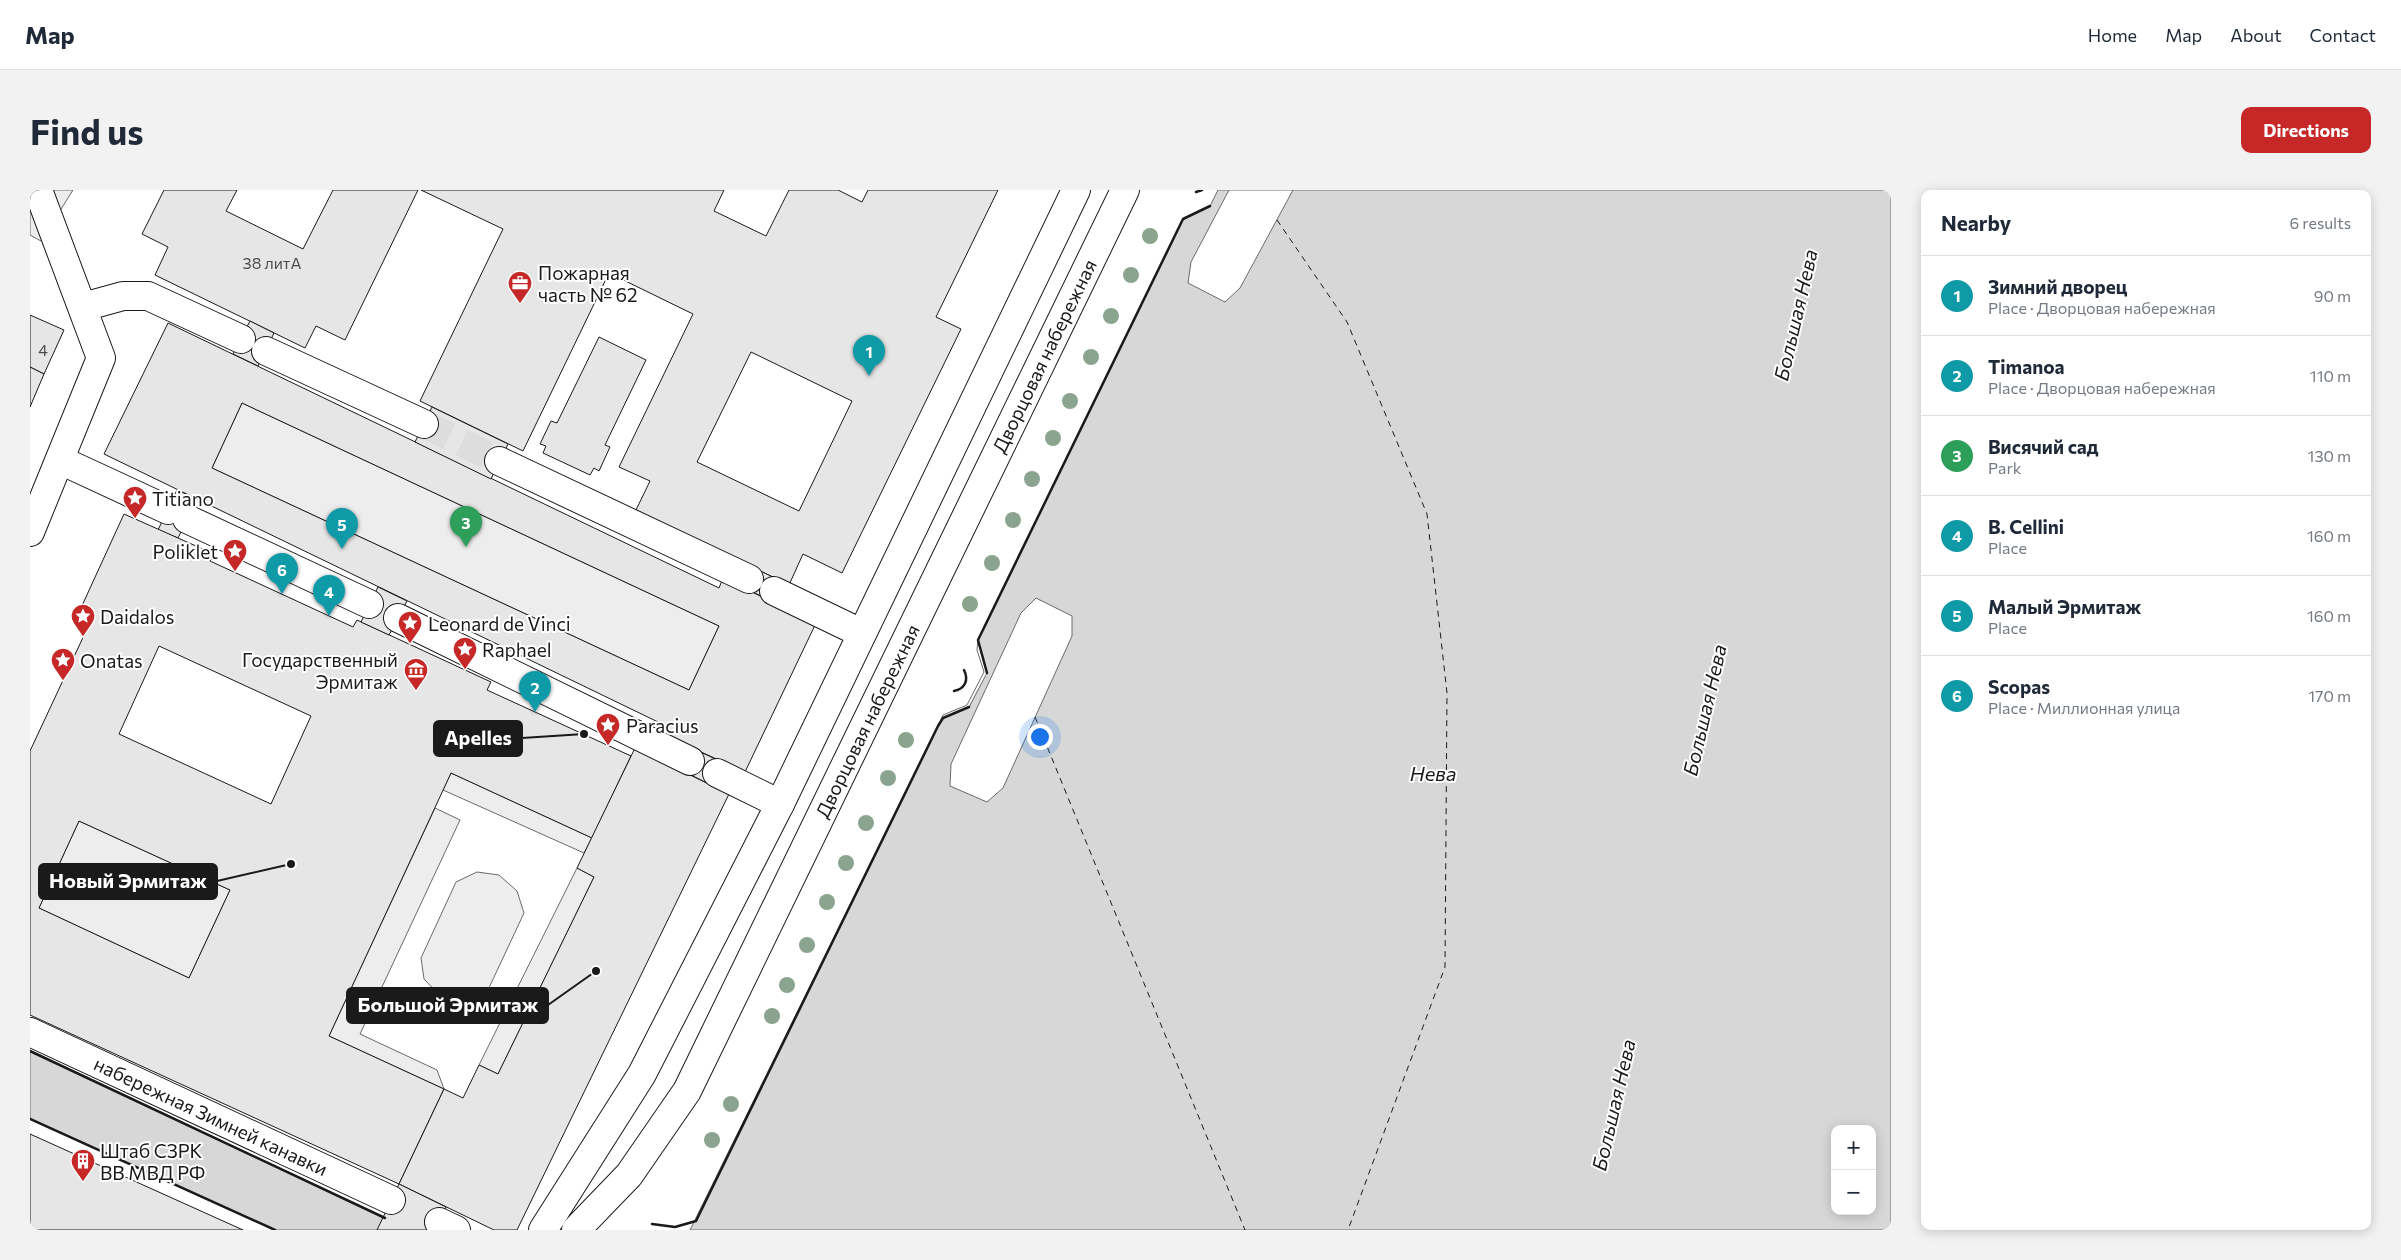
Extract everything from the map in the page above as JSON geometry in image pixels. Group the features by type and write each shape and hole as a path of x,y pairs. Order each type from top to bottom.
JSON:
{"main road":[{"path":"30,532 101,358 83,307 40,216 38,190"},
{"path":"544,1230 642,1074 780,804 1076,190"},
{"name":"Дворцовая набережная","path":"576,1230 629,1175 687,1091 1125,190"},
{"path":"83,307 123,296 148,296 241,339"},
{"path":"266,351 424,424"},
{"path":"60,460 369,604"},
{"path":"500,461 749,579"},
{"path":"774,591 861,633"},
{"path":"398,618 690,761"},
{"path":"717,773 780,804"},
{"name":"набережная Зимней канавки","path":"30,1032 391,1200"}],"shaded area":[{"path":"30,190 73,190 41,241 30,235"},
{"path":"242,403 719,626 689,690 212,468"},
{"path":"451,773 592,838 584,853 443,790"},
{"path":"435,808 460,820 360,1034 437,1070 444,1089 329,1036"},
{"path":"79,821 230,890 189,978 39,908"},
{"path":"577,868 594,877 498,1074 479,1065"},
{"path":"477,872 499,875 517,891 524,913 488,990 466,1002 442,998 424,979 421,958 456,882"}],"water":[{"name":"Нева","path":"1218,190 1891,190 1891,1230 690,1230 938,726 943,718 969,707 986,673 978,640 1183,219 1210,206"},
{"path":"30,1051 410,1230 275,1230 30,1119"}],"pier":[{"path":"1229,190 1293,190 1240,288 1225,302 1188,283 1191,262"},
{"path":"1036,598 1072,616 1072,636 1003,788 987,802 950,786 951,764 1021,613"},
{"path":"978,640 987,673 969,707 943,718 938,726 943,715 967,705 984,672 977,650"}],"building":[{"path":"164,190 237,190 226,211 303,249 333,190 418,190 345,340 316,326 305,348 155,275 168,247 142,234"},
{"path":"421,190 724,190 714,211 766,236 789,190 838,190 862,202 868,190 998,190 936,317 961,329 842,573 803,554 789,585 636,510 650,481 619,467 693,314 609,273 523,451 420,401 503,229","holes":["751,352 852,401 799,511 697,462"]},
{"path":"30,315 64,330 44,374 30,367"},
{"path":"250,321 274,333 258,366 233,354"},
{"path":"168,323 719,588 723,578 816,623 745,772 655,731 658,722 104,454","holes":["242,403 719,626 689,690 212,468"]},
{"path":"599,337 646,360 605,445 610,447 599,471 594,468 590,475 543,453 546,446 540,444 551,421 557,423"},
{"path":"30,367 44,374 30,407"},
{"path":"432,407 508,444 491,479 415,442"},
{"path":"177,490 197,499 178,538 158,530"},
{"path":"124,514 214,554 210,561 353,627 357,620 491,682 487,690 631,756 592,838 451,773 329,1036 444,1089 399,1184 30,1015 30,751 93,616 80,610","holes":["159,646 311,716 271,804 119,734","79,821 230,890 189,978 39,908"]},
{"path":"754,568 779,580 770,600 744,588"},
{"path":"378,587 407,601 389,635 361,622"},
{"path":"635,748 729,794 517,1230 494,1230 399,1184 444,1089 463,1098 479,1065 498,1074 594,877 577,868"},
{"path":"696,750 722,762 711,785 685,772"},
{"name":"Штаб СЗРК ВВ МВД РФ","path":"30,1134 243,1230 30,1230"},
{"path":"399,1184 446,1207 436,1230 377,1230"}],"ferry route":[{"path":"1277,220 1347,322 1427,514 1447,693 1445,967 1348,1230"},
{"path":"1035,717 1245,1230"}],"tunnel":[{"path":"424,424 499,461"}],"wall":[{"path":"1196,192 1202,190"},
{"path":"987,673 978,640 1183,219 1210,206"},
{"path":"954,691 961,688 966,681 964,670"},
{"path":"652,1224 675,1227 696,1221 938,726 943,718 969,707"},
{"path":"30,1051 385,1218"},
{"path":"30,1119 275,1230"}],"place":[{"name":"Пожарная часть № 62","path":"520,304"},
{"name":"Зимний дворец","path":"869,376"},
{"name":"Titiano","path":"135,519"},
{"name":"Висячий сад","path":"466,547"},
{"name":"Малый Эрмитаж","path":"342,549"},
{"name":"Poliklet","path":"235,572"},
{"name":"Scopas","path":"282,594"},
{"name":"B. Cellini","path":"329,616"},
{"name":"Daidalos","path":"83,637"},
{"name":"Leonard de Vinci","path":"410,644"},
{"name":"Raphael","path":"465,670"},
{"name":"Onatas","path":"63,681"},
{"name":"Государственный Эрмитаж","path":"416,691"},
{"name":"Timanoa","path":"535,712"},
{"name":"Apelles","path":"584,734"},
{"name":"Paracius","path":"608,746"},
{"name":"Новый Эрмитаж","path":"291,864"},
{"name":"Большой Эрмитаж","path":"596,971"},
{"name":"Штаб СЗРК ВВ МВД РФ","path":"83,1182"}],"water label":[{"name":"Большая Нева","path":"1795,315"},
{"name":"Большая Нева","path":"1704,710"},
{"name":"Большая Нева","path":"1613,1105"}]}
